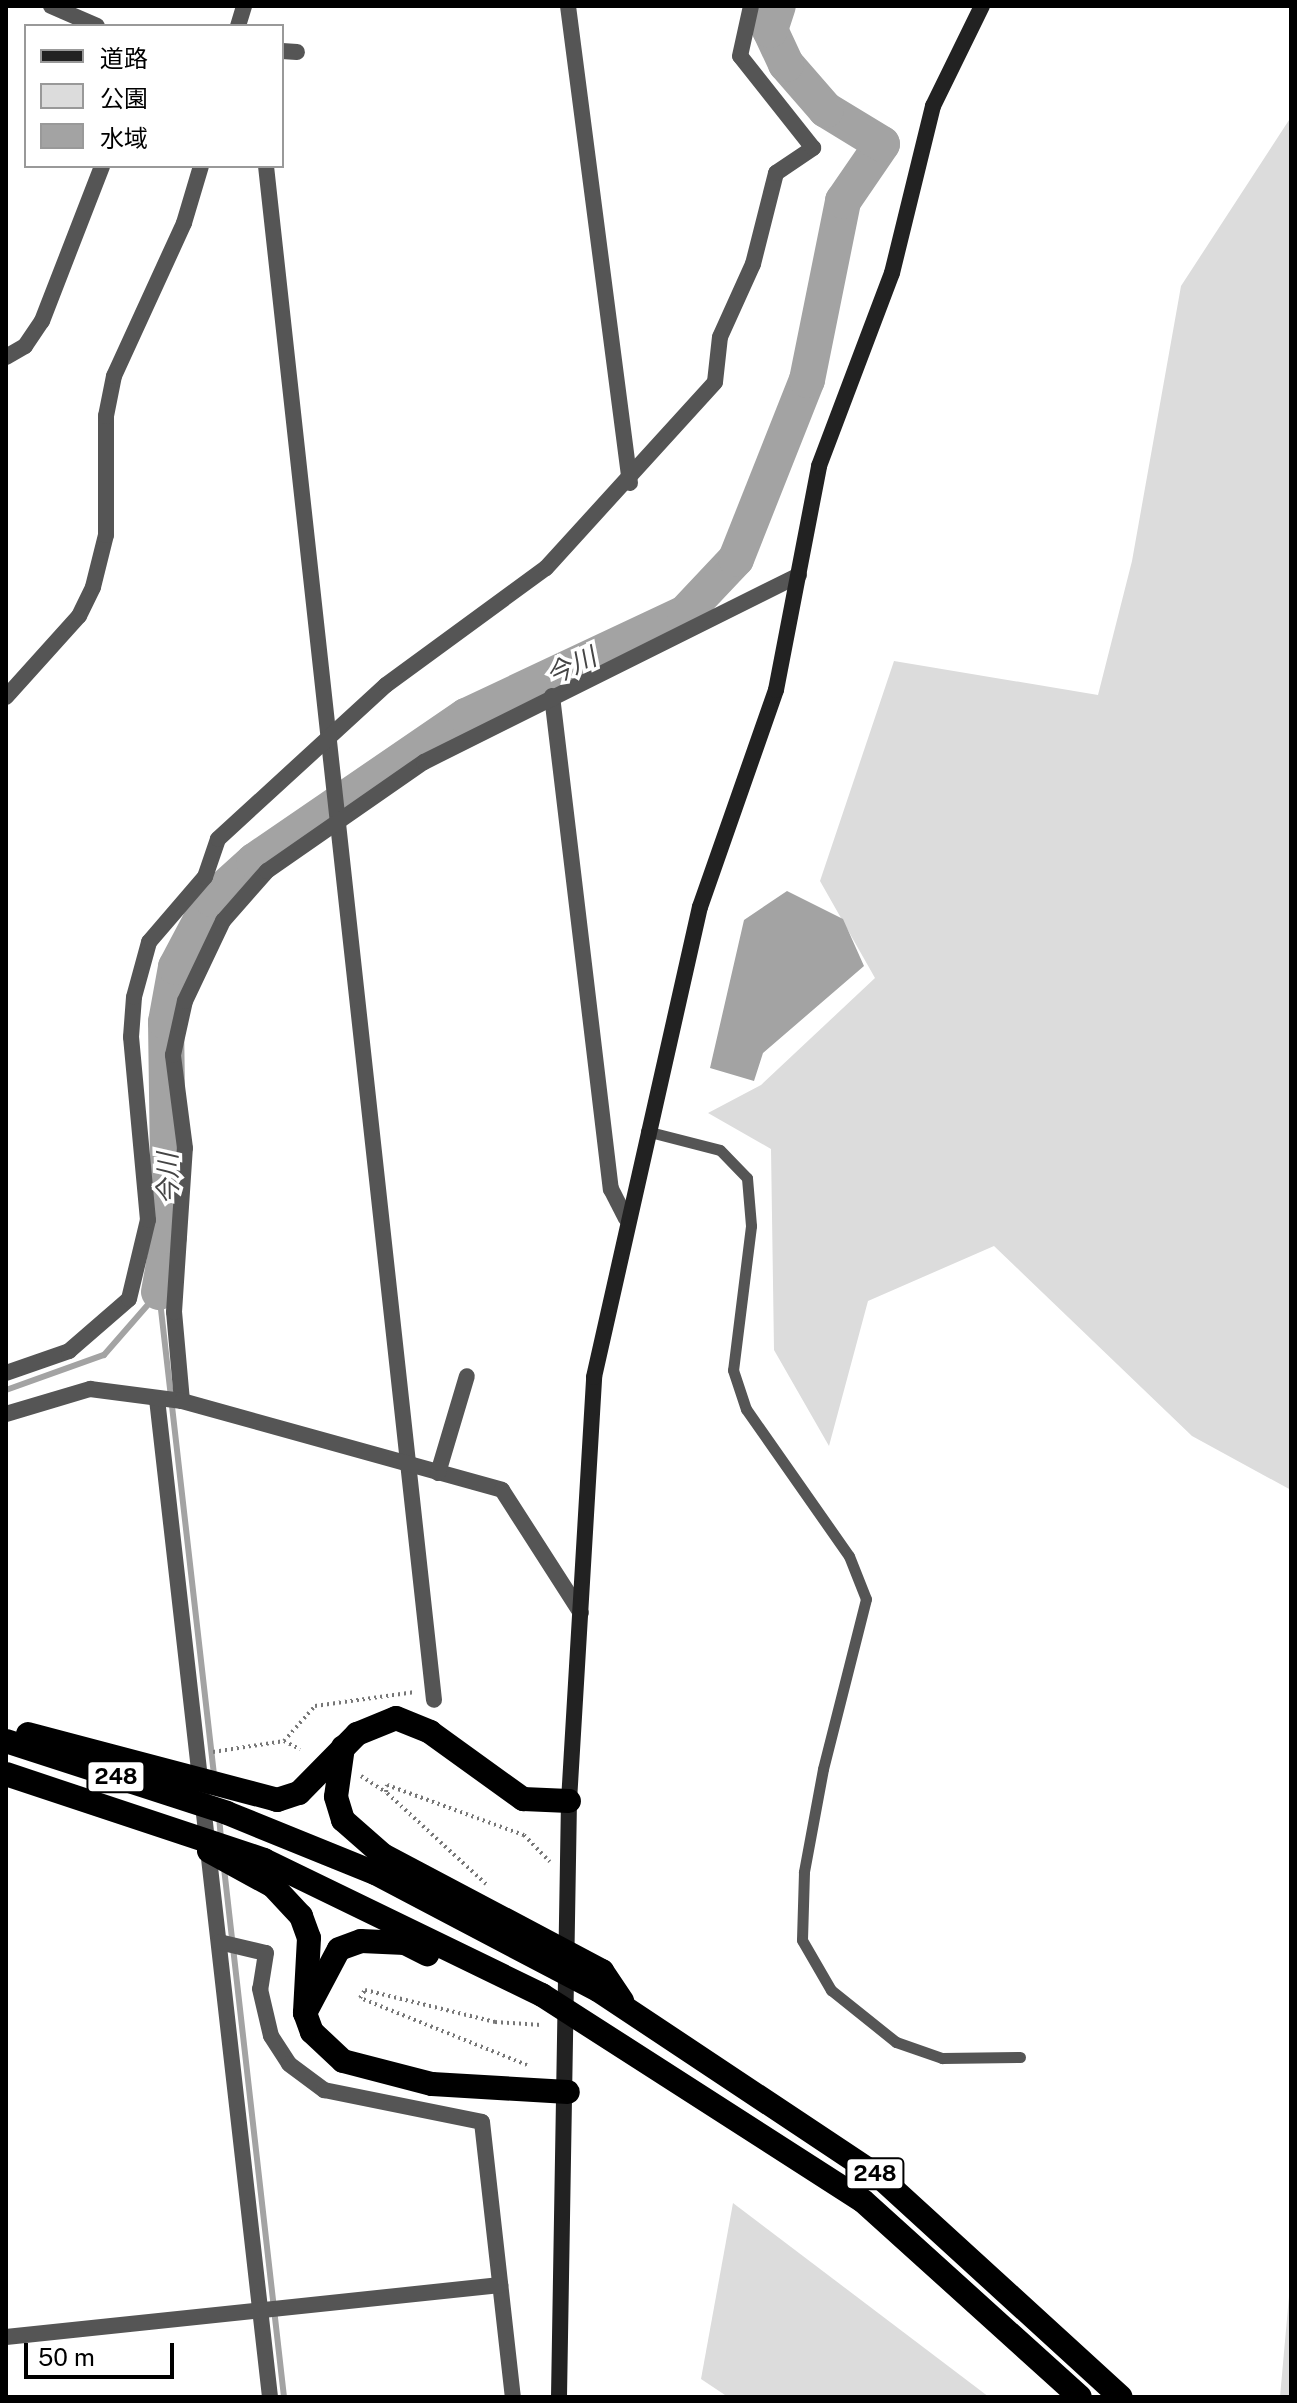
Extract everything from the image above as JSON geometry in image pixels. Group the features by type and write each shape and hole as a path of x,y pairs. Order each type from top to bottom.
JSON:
{"highway":[{"path":"6,1729 277,1800 299,1793 344,1745 396,1718 430,1732 523,1799 569,1801"},
{"name":"248","path":"6,1741 227,1813 375,1873 533,1954 600,1981 627,2009 882,2179 1121,2397"},
{"path":"344,1745 336,1797 343,1820 383,1855 498,1905 600,1981"},
{"name":"248","path":"6,1774 175,1829 592,2035 842,2187 1080,2397"},
{"path":"228,1856 273,1886 301,1916 309,1938 305,2013 312,2032 343,2061 389,2076 482,2091 568,2092"},
{"path":"305,2013 324,1966 339,1949 361,1941 405,1943 541,2010"}],"street":[{"path":"51,6 92,24"},
{"path":"568,6 630,483"},
{"path":"6,1373 69,1351 129,1299 148,1220 131,1037 149,942 205,877 218,839 386,685 546,568 630,483 715,382 720,337 753,264 776,173 813,148 740,56 751,6"},
{"path":"559,2397 568,2092 569,1801 594,1377 626,1218 700,907 776,690 819,466 892,273 933,106 982,6"},
{"path":"6,357 42,321 101,168"},
{"path":"6,697 71,626 93,587 106,535 106,416 114,376 200,168"},
{"path":"266,168 328,779 434,1700"},
{"path":"182,1401 174,1312 185,1148 173,1055 185,1001 223,921 267,871 437,754 799,575"},
{"path":"552,696 611,1189 626,1218"},
{"path":"438,1473 467,1376"},
{"path":"6,1414 77,1390 182,1401 502,1490 581,1613"},
{"path":"157,1399 270,2397"},
{"path":"219,1942 266,1953 262,2007 271,2036 301,2073 324,2090 482,2122 513,2397"},
{"path":"6,2337 287,2304 500,2285"}],"lane":[{"path":"646,1131 720,1150 747,1178 751,1226 733,1370 746,1409 849,1556 866,1599 821,1783 804,1872 802,1940 831,1990 896,2042 942,2058 1020,2057"}],"path":[{"path":"284,1741 315,1706 354,1695 418,1692 434,1700"},
{"path":"221,1751 284,1741 300,1749"},
{"path":"361,1776 386,1792 498,1905"},
{"path":"386,1792 387,1785 524,1835 550,1862"},
{"path":"527,2065 360,1998 365,1990 495,2022 541,2010"}],"green space":[{"path":"1291,117 1291,1490 1192,1436 994,1246 868,1301 829,1446 774,1350 771,1149 708,1113 761,1085 875,978 820,881 894,661 1098,695 1132,561 1181,286"},
{"path":"733,2203 989,2397 728,2397 701,2379"},
{"path":"1291,2274 1291,2397 1280,2397"}],"water":[{"path":"787,891 843,919 864,966 763,1053 754,1081 710,1068 744,920"}],"waterway":[{"name":"今川","path":"159,1292 169,1236 166,1022 176,967 212,899 254,861 466,716 685,613 736,559 807,380 843,201 882,144 826,110 786,64 770,30 778,6"},
{"path":"159,1292 214,1777"},
{"path":"6,1390 104,1355 159,1292"},
{"path":"219,1816 221,1841"},
{"path":"224,1868 284,2397"}]}
